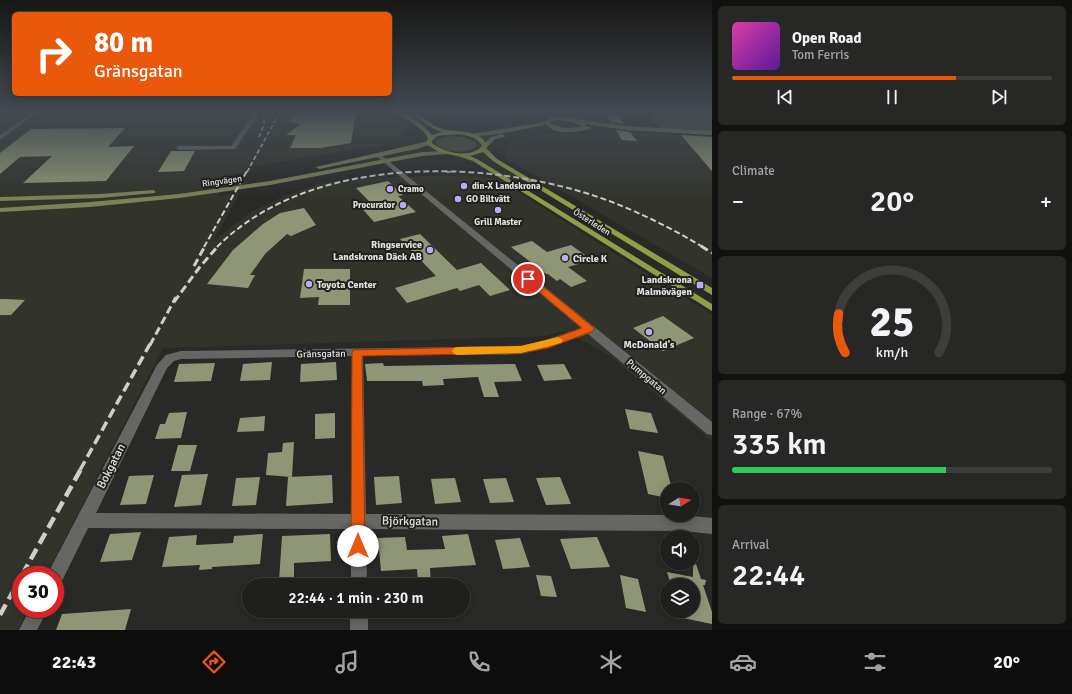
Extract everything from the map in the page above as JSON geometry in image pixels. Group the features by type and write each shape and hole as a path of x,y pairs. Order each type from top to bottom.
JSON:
{"main road":[{"name":"Ringvägen","path":"0,199 100,196 182,189 272,176 417,147 427,141"},
{"path":"431,141 434,148 445,153 460,154 472,154 484,147 490,141"},
{"name":"Österleden","path":"481,141 495,160 712,292"},
{"name":"Ringvägen","path":"0,210 94,205 180,196 270,183 422,154 445,153"},
{"name":"Österleden","path":"460,154 475,160 712,308"}],"street":[{"path":"179,148 233,148 238,141"},
{"name":"Pumpgatan","path":"378,155 712,430"},
{"name":"Gränsgatan","path":"170,358 181,355 521,350 544,345 590,329"},
{"path":"356,353 358,578"},
{"name":"Bokgatan","path":"61,566 164,364 170,358"},
{"name":"Björkgatan","path":"84,520 358,520 683,523 712,526"},
{"path":"28,630 34,618"},
{"path":"359,618 359,630"}],"shaded area":[{"path":"0,141 398,141 255,166 250,173 230,174 218,196 240,193 213,241 251,212 285,196 323,183 384,173 388,177 460,175 487,177 502,182 712,315 712,441 609,355 564,331 544,336 163,348 51,566 12,566 12,618 24,618 18,630 0,630"},
{"path":"511,141 712,141 712,278 505,158"}],"green space":[{"path":"436,141 475,141 477,146 468,151 456,152 444,149 435,143"}],"building":[{"path":"15,141 113,141 108,147 134,146 106,181 23,183 52,156 20,157 0,174 0,153"},
{"path":"293,141 351,141 351,143 320,148 290,148"},
{"path":"687,141 712,141 712,171"},
{"path":"171,151 195,151 184,171 158,172"},
{"path":"388,181 403,195 398,196 416,212 374,222 358,204 370,202 356,188"},
{"path":"304,208 316,225 291,236 287,234 265,254 250,275 255,275 248,288 207,284 233,250 263,224 280,213"},
{"path":"420,234 457,270 481,263 510,290 490,296 479,285 460,291 457,288 407,303 395,288 436,276 400,239"},
{"path":"532,241 547,252 571,245 592,260 568,267 587,281 571,287 560,279 557,281 511,247"},
{"path":"304,269 350,269 350,305 318,305 319,297 300,298"},
{"path":"0,299 25,300 11,315 0,315"},
{"path":"663,316 694,338 663,351 633,328"},
{"path":"272,362 270,380 240,381 243,364"},
{"path":"336,362 337,380 300,382 301,364"},
{"path":"215,363 211,381 174,382 179,364"},
{"path":"383,363 384,366 515,364 522,381 494,382 499,397 484,397 478,377 443,379 444,385 423,386 422,381 367,381 365,364"},
{"path":"564,364 572,379 544,381 537,365"},
{"path":"625,409 651,413 658,433 630,429"},
{"path":"187,412 181,438 155,439 160,424 165,424 169,413"},
{"path":"335,413 335,438 315,439 315,414"},
{"path":"265,416 264,431 237,432 240,418"},
{"path":"294,442 292,477 266,475 268,453 282,452 283,443"},
{"path":"178,445 197,445 190,471 171,471"},
{"path":"638,451 663,456 670,482 660,482 660,497 648,494"},
{"path":"208,474 201,505 174,507 182,475"},
{"path":"154,475 146,504 120,505 129,476"},
{"path":"332,475 333,503 286,506 288,477"},
{"path":"399,476 402,503 376,505 374,477"},
{"path":"260,477 256,505 232,506 236,478"},
{"path":"560,477 571,504 546,505 536,478"},
{"path":"455,478 461,502 435,504 431,479"},
{"path":"506,478 514,502 490,503 483,479"},
{"path":"141,532 132,560 100,562 110,534"},
{"path":"263,534 260,564 212,567 212,569 199,570 200,565 162,567 169,537 197,535 196,545 233,543 234,536"},
{"path":"330,534 331,561 294,563 294,578 279,578 282,536"},
{"path":"468,534 476,565 430,568 431,578 418,578 417,569 381,571 378,538 405,537 407,550 445,549 442,536"},
{"path":"597,537 610,567 571,569 560,539"},
{"path":"520,538 530,567 503,569 495,540"},
{"path":"693,570 698,570 701,579 706,580 705,585 703,585 712,612 712,624 683,618 700,618 700,578 669,578 667,572 693,577"},
{"path":"536,575 551,576 557,597 541,596"},
{"path":"620,575 638,579 646,612 626,608"},
{"path":"131,609 125,630 56,630 60,618 64,618 64,614"}],"railway":[{"path":"247,172 264,141"},
{"path":"204,247 247,171"},
{"path":"217,247 252,219 293,197 337,183 383,174 431,171 478,173 525,179 586,193 620,205 671,229 703,247"},
{"path":"194,266 205,246"},
{"path":"701,246 712,253"},
{"path":"174,302 199,268 217,247"},
{"path":"150,345 176,297"},
{"path":"80,470 150,344"},
{"path":"27,566 81,469"},
{"path":"0,615 12,593"}],"slow traffic":[{"path":"457,351 521,350 558,340"}],"place":[{"name":"din-X Landskrona","path":"464,186"},
{"name":"Cramo","path":"390,189"},
{"name":"GO Biltvätt","path":"458,199"},
{"name":"Procurator","path":"403,205"},
{"name":"Grill Master","path":"498,210"},
{"name":"Ringservice Landskrona Däck AB","path":"430,250"},
{"name":"Circle K","path":"565,258"},
{"name":"Toyota Center","path":"309,284"},
{"name":"Landskrona Malmövägen","path":"700,285"},
{"name":"McDonald's","path":"649,332"}],"route":[{"path":"358,546 356,353 521,350 544,345 590,329 528,279"}]}
